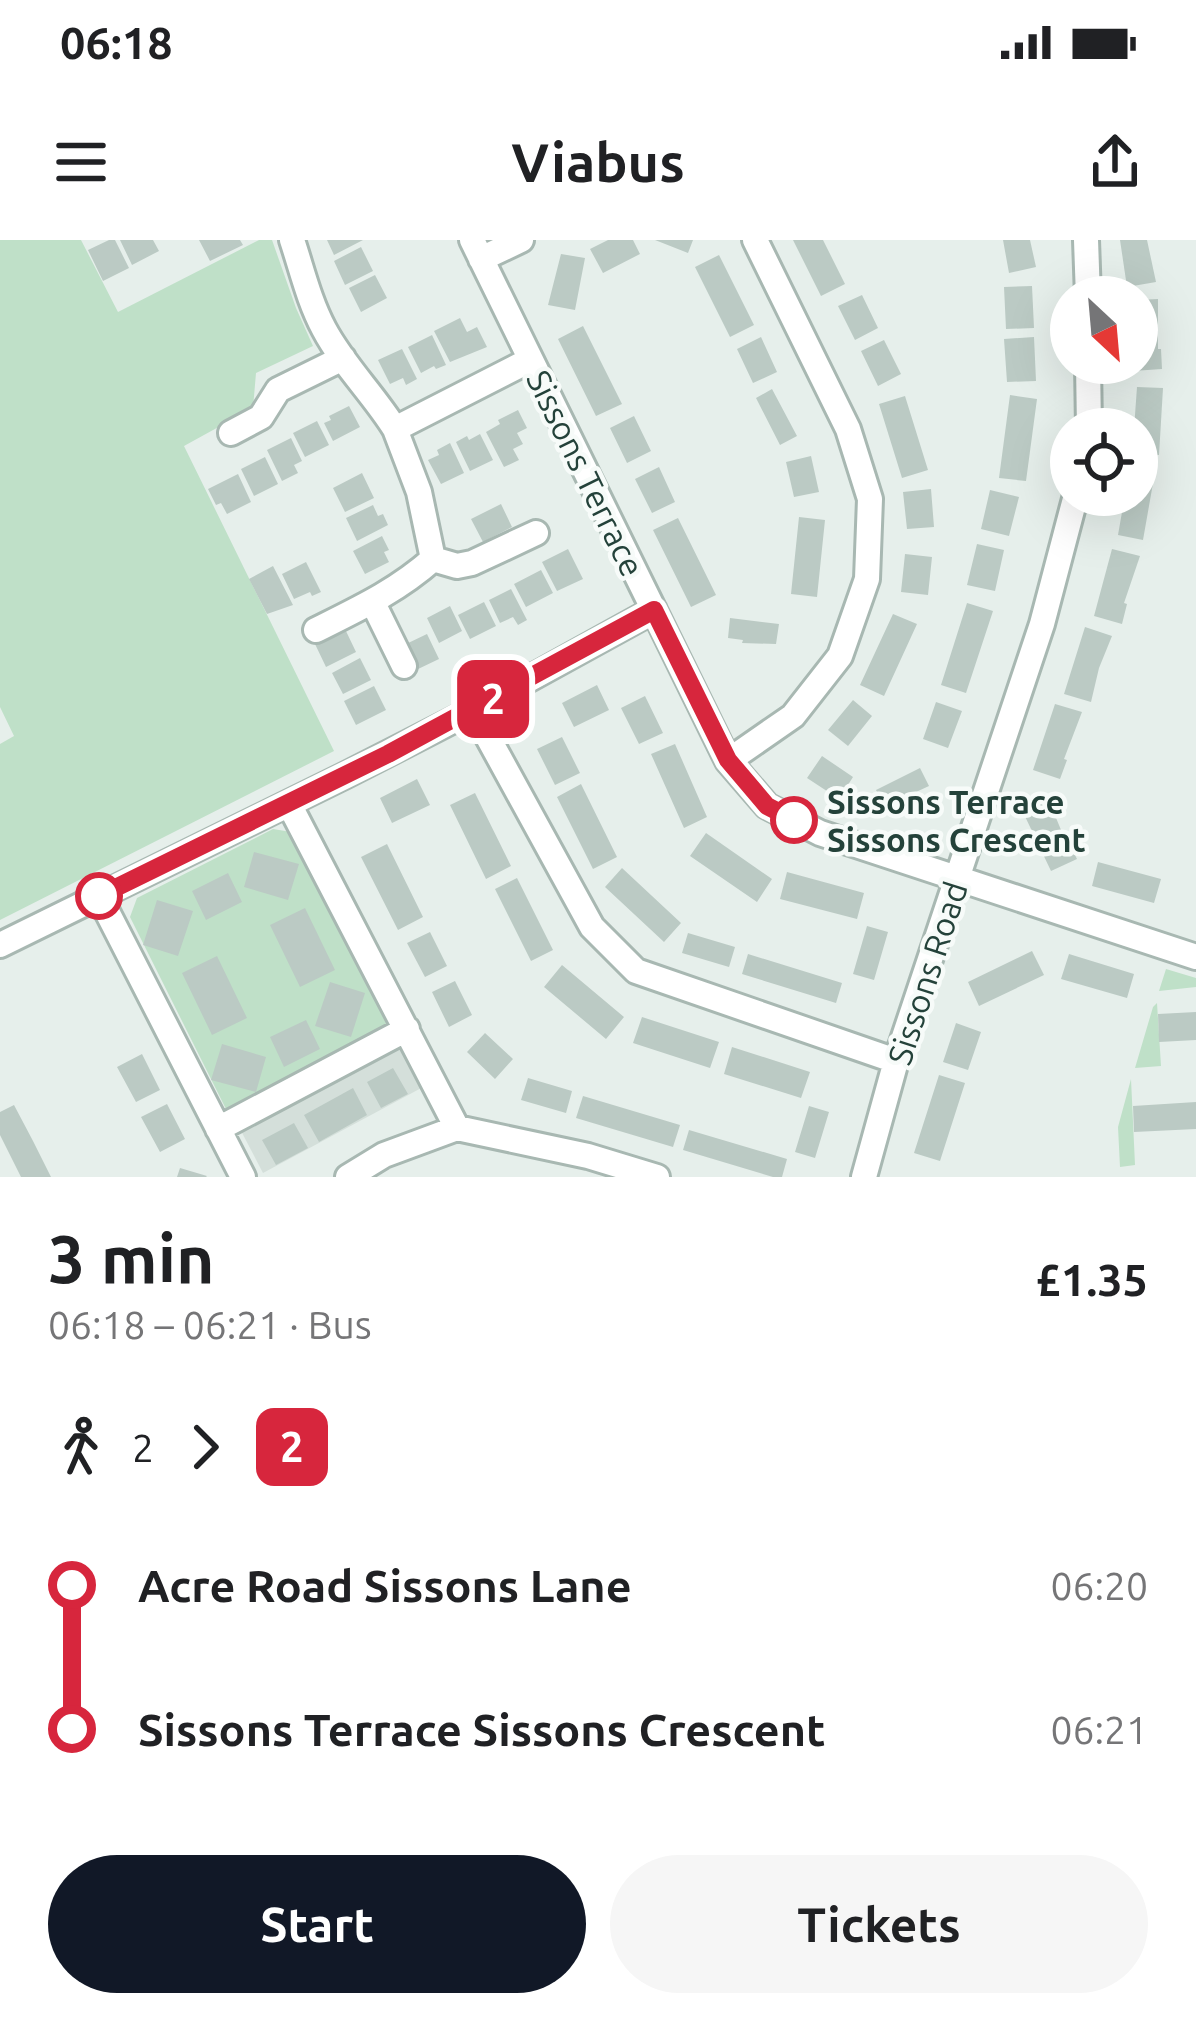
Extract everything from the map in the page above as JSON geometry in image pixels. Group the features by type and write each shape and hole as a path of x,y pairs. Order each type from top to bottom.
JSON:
{"street":[{"path":"292,240 325,332 395,429 419,492 433,559"},
{"path":"477,250 521,240"},
{"path":"728,760 793,716 840,656 867,579 870,499 848,429 755,240"},
{"path":"1087,240 1088,276"},
{"name":"Sissons Terrace","path":"477,250 728,760 767,806 820,833 1196,957"},
{"path":"231,434 261,417 278,390 343,358"},
{"path":"395,429 530,359"},
{"name":"Sissons Road","path":"864,1177 896,1061 1042,624 1070,516"},
{"path":"433,559 457,566 472,563 536,533"},
{"path":"316,630 373,603 433,559"},
{"path":"373,603 404,666"},
{"path":"0,944 289,804 654,610"},
{"path":"473,710 592,927 636,971 896,1061"},
{"path":"289,804 458,1127"},
{"path":"99,896 243,1177"},
{"path":"218,1129 407,1029"},
{"path":"348,1177 384,1155 458,1127 657,1177"}],"shaded area":[{"path":"401,1041 425,1086 263,1173 239,1127"}],"green space":[{"path":"0,240 81,240 118,312 259,240 272,240 313,346 256,373 253,408 184,446 334,751 0,920 0,744 14,736 0,707"},
{"path":"273,829 291,832 389,1023 227,1111 130,917 137,898"},
{"path":"1166,969 1196,978 1196,987 1159,991"},
{"path":"1157,1003 1161,1066 1135,1068 1153,1007"},
{"path":"1131,1079 1135,1165 1120,1167 1118,1127"}],"building":[{"path":"115,240 129,268 103,281 88,250"},
{"path":"120,240 153,240 159,251 132,265"},
{"path":"199,240 240,240 243,245 210,261"},
{"path":"327,240 363,240 334,255"},
{"path":"608,240 633,240 640,254 603,273 590,249"},
{"path":"655,240 693,240 688,253"},
{"path":"793,240 823,240 845,284 821,296"},
{"path":"1003,240 1030,240 1036,267 1009,273"},
{"path":"1120,240 1147,240 1155,276 1125,276"},
{"path":"361,247 373,271 345,285 334,261"},
{"path":"561,254 585,258 575,310 548,305"},
{"path":"719,255 754,325 730,337 695,267"},
{"path":"375,275 387,298 361,312 349,288"},
{"path":"1032,286 1034,328 1006,329 1004,287"},
{"path":"862,295 878,328 855,340 838,306"},
{"path":"460,318 467,332 477,327 487,347 450,362 434,331"},
{"path":"583,326 622,404 596,416 558,339"},
{"path":"432,335 446,365 421,373 408,347"},
{"path":"761,337 777,372 753,383 737,349"},
{"path":"1034,337 1036,381 1007,382 1004,339"},
{"path":"884,340 901,374 878,386 861,351"},
{"path":"402,349 417,379 406,385 403,378 390,384 378,360"},
{"path":"1137,387 1163,388 1159,455 1158,408 1136,408"},
{"path":"772,389 797,436 780,445 756,398"},
{"path":"1010,395 1037,399 1026,481 999,478"},
{"path":"905,396 928,470 902,478 879,404"},
{"path":"349,406 360,427 333,441 324,423"},
{"path":"518,410 527,428 517,433 523,444 513,449 519,460 504,467 486,432"},
{"path":"634,416 651,451 627,463 610,428"},
{"path":"317,421 329,445 305,457 293,433"},
{"path":"480,434 493,460 470,471 456,442"},
{"path":"291,438 302,461 294,465 298,473 282,481 267,450"},
{"path":"450,443 464,473 441,484 428,460"},
{"path":"811,456 819,492 794,497 786,462"},
{"path":"265,457 278,484 254,496 241,469"},
{"path":"659,467 675,502 652,513 635,479"},
{"path":"362,473 374,498 345,512 333,488"},
{"path":"238,474 251,502 227,514 208,489"},
{"path":"931,489 934,527 907,529 903,492"},
{"path":"990,490 1019,497 1009,536 981,529"},
{"path":"501,504 512,527 483,542 471,519"},
{"path":"373,505 388,525 357,541 346,518"},
{"path":"1121,516 1147,516 1143,540 1118,535"},
{"path":"799,517 825,520 817,597 791,594"},
{"path":"678,518 716,595 691,607 653,530"},
{"path":"382,536 389,562 365,574 353,551"},
{"path":"977,544 1004,550 995,591 967,585"},
{"path":"568,549 583,579 557,591 542,562"},
{"path":"1112,549 1140,556 1122,624 1094,616"},
{"path":"905,554 932,557 928,595 901,592"},
{"path":"306,562 321,592 294,599 282,574"},
{"path":"273,566 293,605 267,614 249,579"},
{"path":"541,570 553,593 526,607 514,584"},
{"path":"511,589 527,620 518,625 513,617 500,623 489,600"},
{"path":"484,602 496,626 470,639 458,615"},
{"path":"967,603 993,611 966,693 941,685"},
{"path":"450,606 462,631 439,643 427,618"},
{"path":"893,614 917,624 884,696 860,685"},
{"path":"730,618 779,624 776,644 728,638"},
{"path":"1085,627 1112,636 1091,702 1064,694"},
{"path":"345,629 356,652 326,667 315,644"},
{"path":"427,634 439,659 416,670 404,645"},
{"path":"360,658 371,680 343,694 332,673"},
{"path":"597,685 609,710 574,727 562,703"},
{"path":"374,686 386,710 356,725 344,701"},
{"path":"645,696 663,733 639,744 621,708"},
{"path":"853,700 872,716 848,746 828,730"},
{"path":"936,702 962,711 948,748 923,739"},
{"path":"1055,704 1082,712 1060,779 1033,770"},
{"path":"562,737 580,773 555,785 537,749"},
{"path":"675,744 707,817 684,828 651,754"},
{"path":"822,756 853,777 839,799 807,778"},
{"path":"920,768 929,786 885,808 876,790"},
{"path":"417,779 430,805 392,823 380,798"},
{"path":"581,784 617,857 593,869 557,797"},
{"path":"475,793 511,866 486,879 450,805"},
{"path":"1047,796 1077,859 1051,871 1021,808"},
{"path":"706,833 772,879 757,902 690,856"},
{"path":"387,844 423,917 398,930 361,857"},
{"path":"254,852 299,864 288,900 244,887"},
{"path":"1098,862 1161,879 1154,903 1092,886"},
{"path":"622,868 681,923 664,942 605,887"},
{"path":"787,872 864,893 857,919 780,899"},
{"path":"228,873 242,902 206,920 192,891"},
{"path":"517,878 553,950 531,961 495,889"},
{"path":"157,900 193,911 178,956 143,945"},
{"path":"305,908 335,970 300,987 270,925"},
{"path":"867,926 888,932 874,980 853,974"},
{"path":"430,932 447,966 425,977 407,943"},
{"path":"688,933 735,947 729,967 682,953"},
{"path":"1032,951 1044,975 979,1006 968,982"},
{"path":"748,954 842,983 836,1003 742,974"},
{"path":"1069,954 1134,974 1127,998 1061,979"},
{"path":"217,956 247,1018 212,1035 182,973"},
{"path":"562,965 624,1017 606,1039 544,987"},
{"path":"455,981 472,1015 449,1027 432,992"},
{"path":"330,982 365,993 351,1037 315,1026"},
{"path":"1196,1012 1196,1040 1159,1042 1158,1014"},
{"path":"642,1017 719,1042 710,1068 633,1043"},
{"path":"306,1020 320,1049 284,1067 270,1037"},
{"path":"956,1023 981,1032 968,1070 943,1062"},
{"path":"485,1033 513,1059 495,1079 467,1052"},
{"path":"222,1044 266,1057 256,1092 211,1080"},
{"path":"732,1047 810,1072 801,1098 724,1074"},
{"path":"142,1054 160,1090 136,1102 117,1067"},
{"path":"393,1068 408,1094 381,1108 367,1082"},
{"path":"939,1075 965,1083 940,1161 914,1153"},
{"path":"528,1078 572,1091 566,1113 521,1100"},
{"path":"353,1088 367,1115 319,1142 304,1115"},
{"path":"583,1096 680,1125 673,1147 576,1118"},
{"path":"1196,1102 1196,1129 1134,1132 1133,1106"},
{"path":"167,1104 185,1139 160,1152 141,1117"},
{"path":"14,1105 51,1177 21,1177 0,1135 0,1112"},
{"path":"809,1106 829,1112 815,1158 795,1152"},
{"path":"294,1123 308,1148 276,1165 262,1140"},
{"path":"689,1130 787,1159 782,1177 683,1150"},
{"path":"180,1168 207,1176 177,1177"}],"bus line":[{"name":"2","path":"99,896 388,754 654,610 728,760 767,806 794,820"}],"place":[{"name":"Sissons Terrace Sissons Crescent","path":"794,820"}]}
